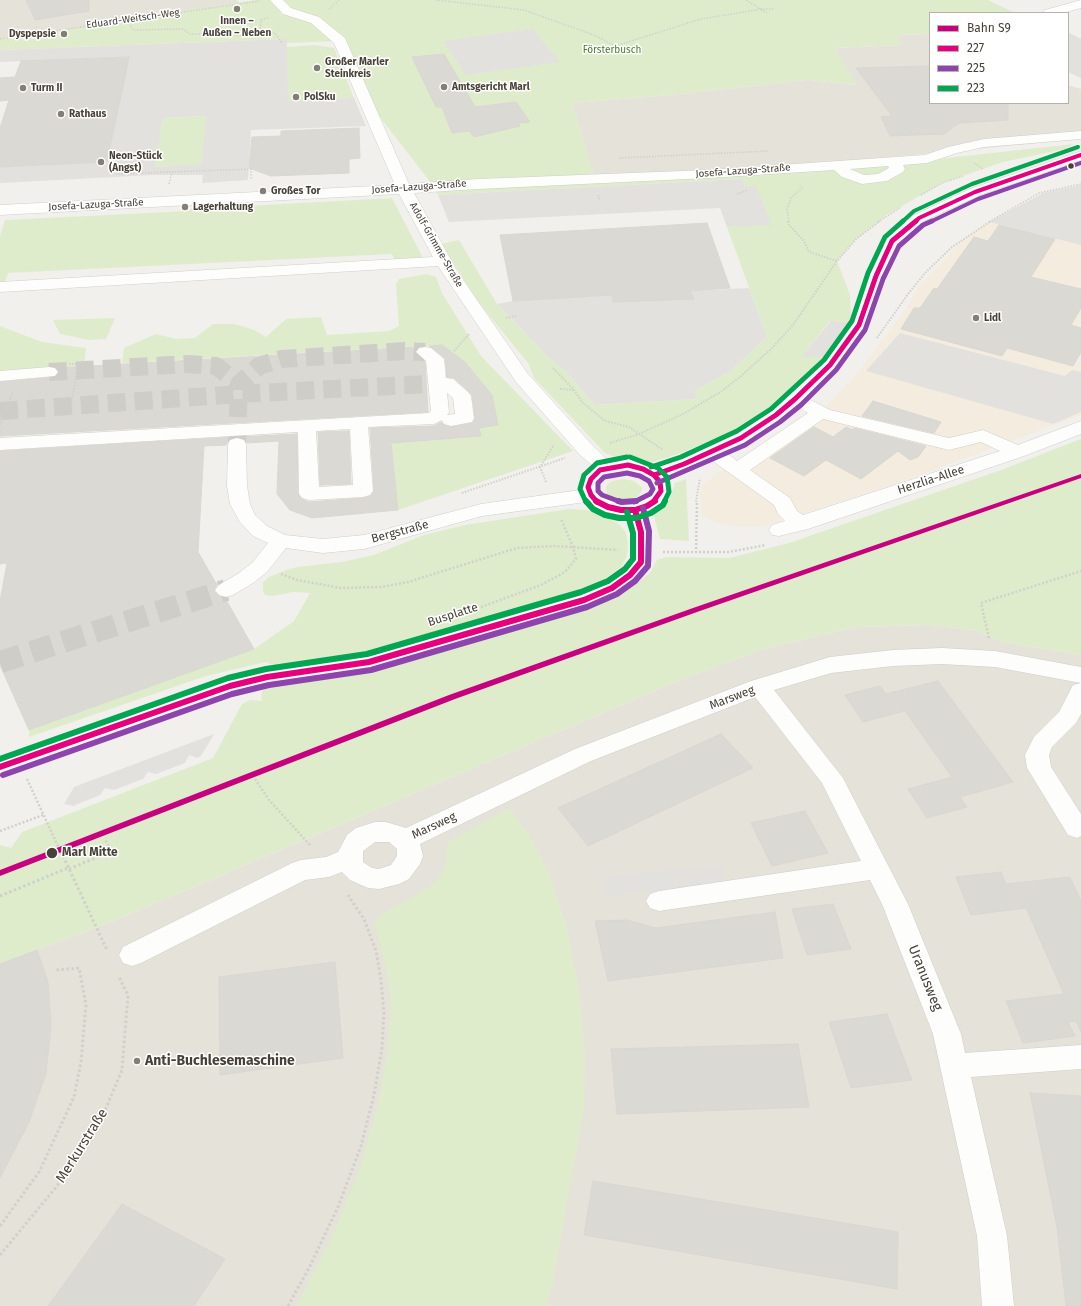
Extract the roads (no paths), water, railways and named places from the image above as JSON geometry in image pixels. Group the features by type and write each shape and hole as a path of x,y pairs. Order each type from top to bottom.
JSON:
{"street":[{"name":"Adolf-Grimme-Straße","path":"276,0 287,11 315,20 340,41 404,189 448,271 522,378 587,451 606,468"},
{"path":"1053,12 1081,4"},
{"name":"Josefa-Lazuga-Straße","path":"0,210 478,184 708,174 838,165 847,174 862,180 882,178 898,169 892,161 927,159 953,150 984,143 1081,135"},
{"path":"654,475 684,464 741,438 776,415 796,399 830,365 859,325 876,276 892,241 919,218 975,192 1032,170 1081,155"},
{"path":"1032,170 1081,167"},
{"path":"0,287 443,261"},
{"path":"0,444 434,418 440,412 435,359 425,352"},
{"path":"0,376 49,372"},
{"path":"447,383 462,396 466,418 451,420"},
{"path":"796,399 821,412 949,444 983,436 1016,452"},
{"path":"733,467 760,453 821,412"},
{"path":"307,429 309,494 316,494 363,491 359,426"},
{"name":"Herzlia-Allee","path":"779,530 1016,452 1081,427"},
{"name":"Bergstraße","path":"237,444 237,486 240,504 247,518 260,531 281,541 323,546 364,542 481,510 591,495"},
{"path":"712,452 783,502 788,514 801,524"},
{"path":"628,465 643,469 654,475 660,482 661,492 656,500 647,506 635,510 608,508 598,502 591,495 588,487 591,479 600,470 606,468 628,465"},
{"path":"9,763 230,686 267,677 369,662 584,600 612,588 630,575 641,562 641,532 635,510"},
{"path":"226,590 246,578 260,567 281,541"},
{"name":"Marsweg","path":"404,840 583,755 759,687 830,665 893,658 942,656 995,659 1081,675"},
{"name":"Uranusweg","path":"759,687 831,778 895,904 947,1034 992,1236 998,1306"},
{"path":"1077,828 1039,768 1037,755 1042,743 1068,717 1081,691"},
{"name":"Marsweg","path":"375,832 396,834 404,840 409,847 410,856 407,864 400,872 390,877 379,879 368,878 352,867 340,863 356,842 375,832"},
{"path":"119,961 301,870 340,863"},
{"path":"659,901 878,869"},
{"path":"954,1066 1081,1057"}],"tunnel":[{"path":"239,384 259,366 281,359 404,351 425,352"},
{"path":"49,372 188,364 216,366 239,384"},
{"path":"239,394 447,383"},
{"path":"239,384 239,394"},
{"path":"0,411 239,394"},
{"path":"237,444 239,394"},
{"path":"0,662 226,590"}],"rail line":[{"name":"S9","path":"0,873 452,697 695,610 1081,476"}],"place":[{"name":"Innen – Außen – Neben","path":"237,9"},
{"name":"Dyspepsie","path":"64,34"},
{"name":"Großer Marler Steinkreis","path":"317,68"},
{"name":"Amtsgericht Marl","path":"444,87"},
{"name":"Turm II","path":"23,88"},
{"name":"PolSku","path":"296,97"},
{"name":"Rathaus","path":"61,114"},
{"name":"Neon-Stück (Angst)","path":"101,162"},
{"name":"Großes Tor","path":"263,191"},
{"name":"Lagerhaltung","path":"185,207"},
{"name":"Lidl","path":"976,318"},
{"name":"Marl Mitte","path":"52,853"},
{"name":"Anti-Buchlesemaschine","path":"137,1061"}],"park label":[{"name":"Försterbusch","path":"612,50"}]}
